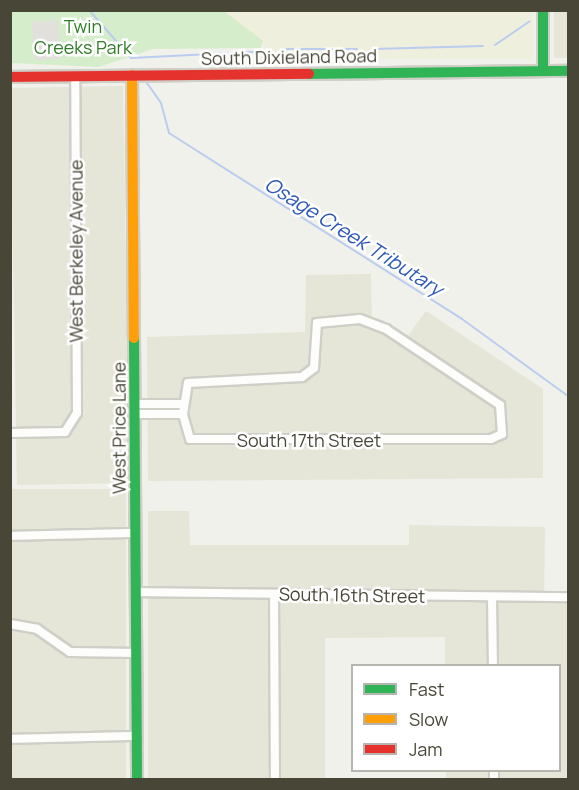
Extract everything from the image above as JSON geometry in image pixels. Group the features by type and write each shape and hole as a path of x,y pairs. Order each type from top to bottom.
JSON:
{"street":[{"path":"543,10 543,71"},
{"name":"South Dixieland Road","path":"10,77 568,71"},
{"name":"West Price Lane","path":"132,75 137,780"},
{"name":"West Berkeley Avenue","path":"10,433 65,432 73,425 75,76"},
{"name":"South 17th Street","path":"183,404 188,383 199,380 310,374 317,323 360,319 382,326 500,405 502,434 491,439 201,441 190,439 183,414"},
{"path":"183,404 183,414 135,409 183,404"},
{"path":"10,536 136,533"},
{"name":"South 16th Street","path":"136,592 568,597"},
{"path":"274,594 275,780"},
{"path":"492,597 493,664"},
{"path":"10,624 37,629 70,652 137,653"},
{"path":"10,739 137,736"}],"shaded area":[{"path":"224,11 533,11 533,59 280,59"},
{"path":"554,11 568,11 568,58 554,58"},
{"path":"58,20 60,59 34,60 32,21"},
{"path":"123,86 130,483 17,485 10,88"},
{"path":"371,274 372,325 401,345 426,311 543,389 543,478 148,481 147,337 305,332 306,275"},
{"path":"10,489 126,489 126,779 10,779"},
{"path":"148,511 189,511 190,545 409,545 409,525 545,527 544,602 568,602 568,779 446,779 446,772 561,772 561,664 445,664 445,637 325,638 325,779 148,779"}],"green space":[{"name":"Twin Creeks Park","path":"10,11 224,11 263,41 261,48 153,49 99,67 11,63"}],"waterway":[{"path":"89,10 131,58 269,51"},
{"path":"495,45 530,21"},
{"path":"374,49 483,46"},
{"path":"285,49 357,49"},
{"name":"Osage Creek Tributary","path":"147,83 161,103 169,133 462,319 568,396"}],"traffic: fast":[{"path":"543,10 543,71"},
{"path":"309,74 568,71"},
{"path":"134,338 137,780"}],"traffic: slow":[{"path":"132,75 134,338"}],"traffic: jam":[{"path":"10,77 309,74"}]}
